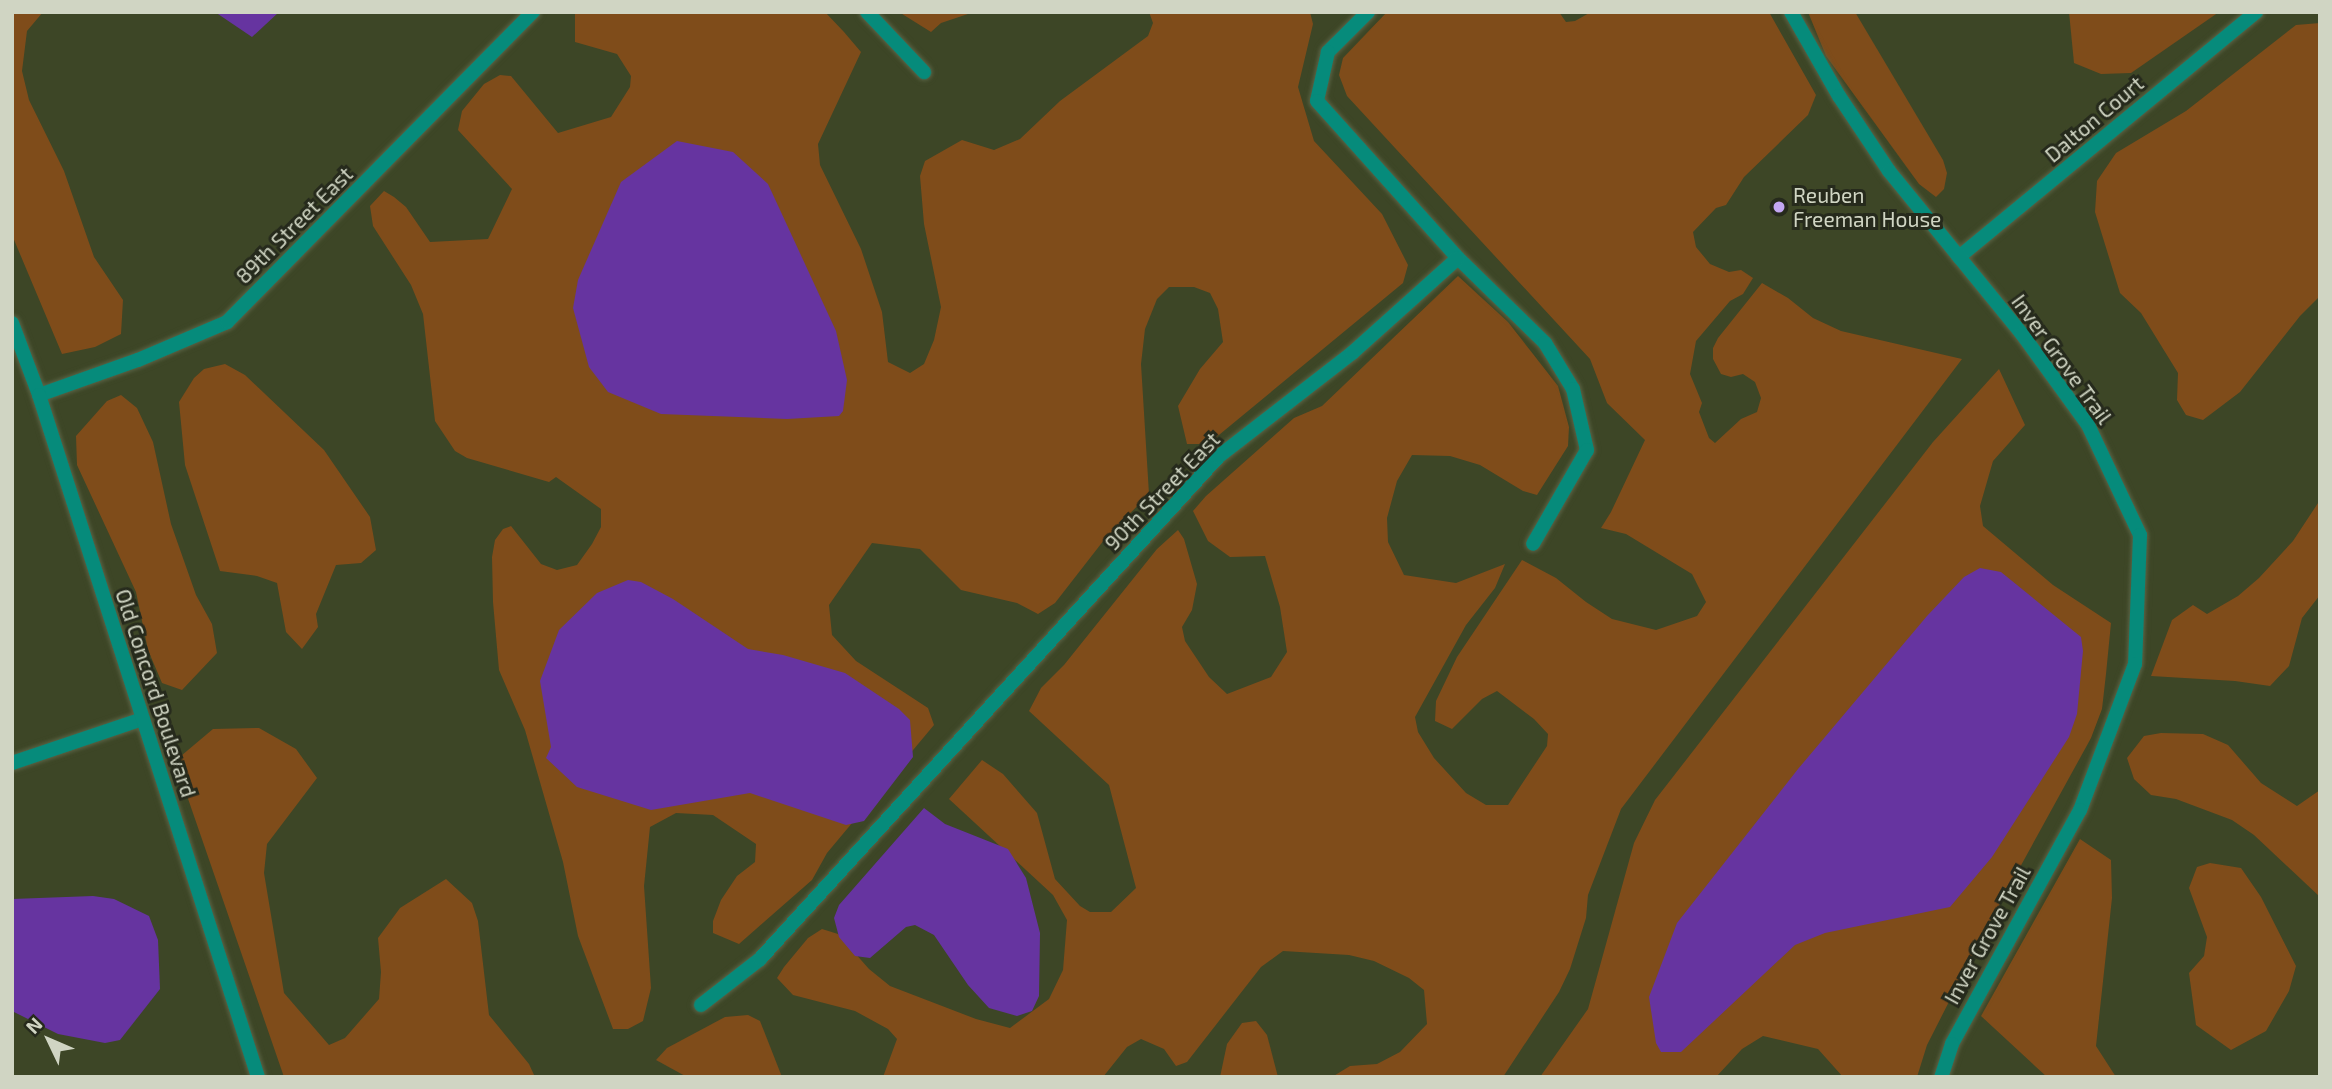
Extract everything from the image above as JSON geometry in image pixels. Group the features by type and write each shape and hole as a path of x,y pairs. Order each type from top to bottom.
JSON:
{"street":[{"name":"89th Street East","path":"38,395 138,360 227,323 533,12"},
{"path":"867,12 924,72"},
{"path":"1368,12 1328,52 1317,102 1458,258 1545,343 1573,389 1587,450 1533,544"},
{"name":"Inver Grove Trail","path":"1791,12 1839,96 1889,171 2022,334 2088,425 2140,535 2135,664 2080,810 1952,1044 1941,1077"},
{"name":"Dalton Court","path":"1959,257 2256,12"},
{"name":"90th Street East","path":"701,1005 760,959 1218,457 1352,353 1458,258"},
{"name":"Old Concord Boulevard","path":"12,323 38,395 258,1077"},
{"path":"12,763 143,719"}],"shaded area":[{"path":"12,12 43,12 27,31 22,71 29,100 64,171 94,257 123,300 121,334 95,347 62,354 12,235"},
{"path":"215,12 279,12 252,37"},
{"path":"575,12 825,12 844,32 861,52 818,144 820,165 861,249 882,312 888,362 910,373 924,364 934,340 941,307 924,224 920,176 925,161 962,140 994,150 1020,139 1060,101 1148,36 1153,23 1149,12 1310,12 1313,24 1298,87 1314,141 1382,214 1408,265 1403,283 1208,444 1187,444 1178,406 1200,369 1223,342 1218,309 1210,293 1194,287 1169,287 1157,299 1145,329 1141,364 1149,494 1104,540 1055,603 1038,614 1017,603 961,590 920,549 872,543 829,605 832,635 856,661 928,708 934,725 827,853 812,880 739,944 713,933 713,921 721,900 737,876 755,862 756,844 713,815 676,813 650,827 644,886 651,988 643,1021 628,1029 613,1029 578,936 563,862 525,730 499,670 493,602 492,557 495,540 503,529 511,526 541,564 557,570 577,565 601,527 601,509 556,477 549,482 467,458 455,451 435,421 423,314 411,285 373,226 370,206 384,191 394,197 406,207 430,242 488,239 512,189 458,130 462,111 484,84 500,75 511,76 558,133 611,117 630,87 631,76 617,54 575,42"},
{"path":"899,12 974,12 941,23 931,32"},
{"path":"1387,12 1559,12 1566,22 1575,21 1591,12 1769,12 1816,95 1808,115 1744,177 1726,205 1716,208 1693,232 1696,247 1710,264 1729,272 1741,270 1753,278 1743,294 1730,301 1696,341 1690,374 1702,403 1699,412 1709,438 1715,443 1741,419 1757,412 1761,398 1755,382 1743,374 1731,377 1721,374 1713,359 1713,348 1762,283 1788,298 1813,318 1841,331 1962,359 1621,809 1588,895 1586,918 1570,969 1559,992 1503,1077 1332,1077 1350,1066 1377,1064 1400,1052 1427,1024 1424,990 1409,978 1374,961 1349,955 1283,951 1261,967 1187,1062 1176,1066 1164,1049 1141,1039 1127,1047 1103,1077 883,1077 897,1039 888,1029 855,1011 793,995 777,978 784,967 808,938 822,929 838,934 869,969 890,986 976,1019 1010,1028 1049,999 1063,970 1067,920 1053,895 949,799 982,760 1003,774 1037,813 1055,879 1080,906 1090,912 1111,912 1136,888 1109,785 1029,711 1041,688 1064,665 1157,549 1178,530 1184,539 1197,584 1192,610 1182,627 1185,641 1209,677 1227,694 1271,677 1287,652 1280,607 1265,556 1230,557 1208,541 1193,511 1206,496 1294,418 1322,406 1458,276 1508,322 1558,386 1569,427 1568,446 1537,495 1523,491 1480,465 1450,456 1412,455 1397,481 1387,518 1388,542 1404,575 1456,583 1505,564 1495,588 1466,625 1415,717 1418,732 1434,758 1466,793 1486,805 1508,805 1547,746 1548,734 1534,719 1497,691 1482,699 1452,729 1435,721 1436,701 1457,657 1522,560 1556,578 1612,619 1656,630 1697,616 1706,602 1692,574 1626,534 1601,528 1645,440 1607,403 1590,359 1347,96 1339,75 1343,58"},
{"path":"1808,12 1855,12 1943,160 1947,173 1944,189 1936,197 1919,184 1826,56"},
{"path":"2069,12 2219,12 2131,73 2101,74 2074,63"},
{"path":"2320,23 2320,296 2300,316 2240,392 2203,420 2186,415 2177,400 2178,373 2141,313 2120,293 2095,212 2097,181 2116,153 2186,111 2296,25"},
{"path":"677,141 733,152 768,184 836,331 847,380 843,411 839,416 787,419 661,414 608,392 589,367 573,308 578,280 621,182"},
{"path":"225,364 245,375 324,450 370,517 376,550 361,563 336,565 316,614 318,627 302,649 286,632 277,583 257,576 220,571 185,465 179,402 194,378 204,369"},
{"path":"1999,369 2025,425 1993,461 1980,506 1983,526 2053,585 2111,623 2102,709 2091,738 1986,929 1927,1045 1917,1077 1843,1077 1818,1049 1763,1036 1742,1049 1716,1077 1540,1077 1588,1009 1634,843 1655,800 1933,442"},
{"path":"121,395 137,408 153,442 171,524 196,595 212,624 217,653 182,690 162,683 148,650 136,592 77,465 76,436 107,401"},
{"path":"2320,500 2320,595 2302,618 2289,666 2270,686 2151,676 2172,620 2193,605 2207,614 2238,596 2259,578 2293,541"},
{"path":"1980,568 2001,572 2081,637 2083,651 2077,714 2069,737 1992,857 1950,907 1825,933 1795,945 1681,1052 1661,1052 1656,1043 1649,997 1677,923 1798,769 1927,616 1964,577"},
{"path":"628,580 641,582 673,599 748,649 783,655 845,673 899,709 910,720 913,757 864,821 846,825 750,793 651,810 577,787 546,758 551,747 540,681 559,630 597,593"},
{"path":"259,728 296,749 317,778 267,844 264,873 284,993 329,1045 345,1038 379,999 381,972 378,938 400,908 446,879 472,903 478,921 489,1015 529,1064 535,1077 284,1077 175,761 213,729"},
{"path":"2161,733 2203,734 2228,745 2261,783 2297,806 2320,790 2320,897 2254,835 2232,820 2176,799 2151,795 2134,779 2127,758 2144,736"},
{"path":"924,808 945,824 1008,849 1026,878 1040,933 1039,996 1032,1011 1017,1016 989,1008 968,985 934,935 915,925 906,927 870,958 855,956 839,937 834,918 839,905"},
{"path":"2080,839 2111,860 2112,898 2096,1046 2116,1077 2047,1077 1981,1016"},
{"path":"2210,863 2241,868 2261,897 2296,966 2289,991 2266,1031 2231,1050 2196,1025 2189,973 2204,956 2207,937 2189,888 2197,867"},
{"path":"93,896 114,899 149,916 158,940 160,989 120,1040 105,1043 58,1034 12,1011 12,899"},
{"path":"748,1015 760,1021 782,1077 687,1077 656,1060 667,1048 725,1017"},
{"path":"1256,1021 1267,1035 1278,1077 1220,1077 1227,1044 1242,1023"}],"place":[{"name":"Reuben Freeman House","path":"1779,207"}]}
